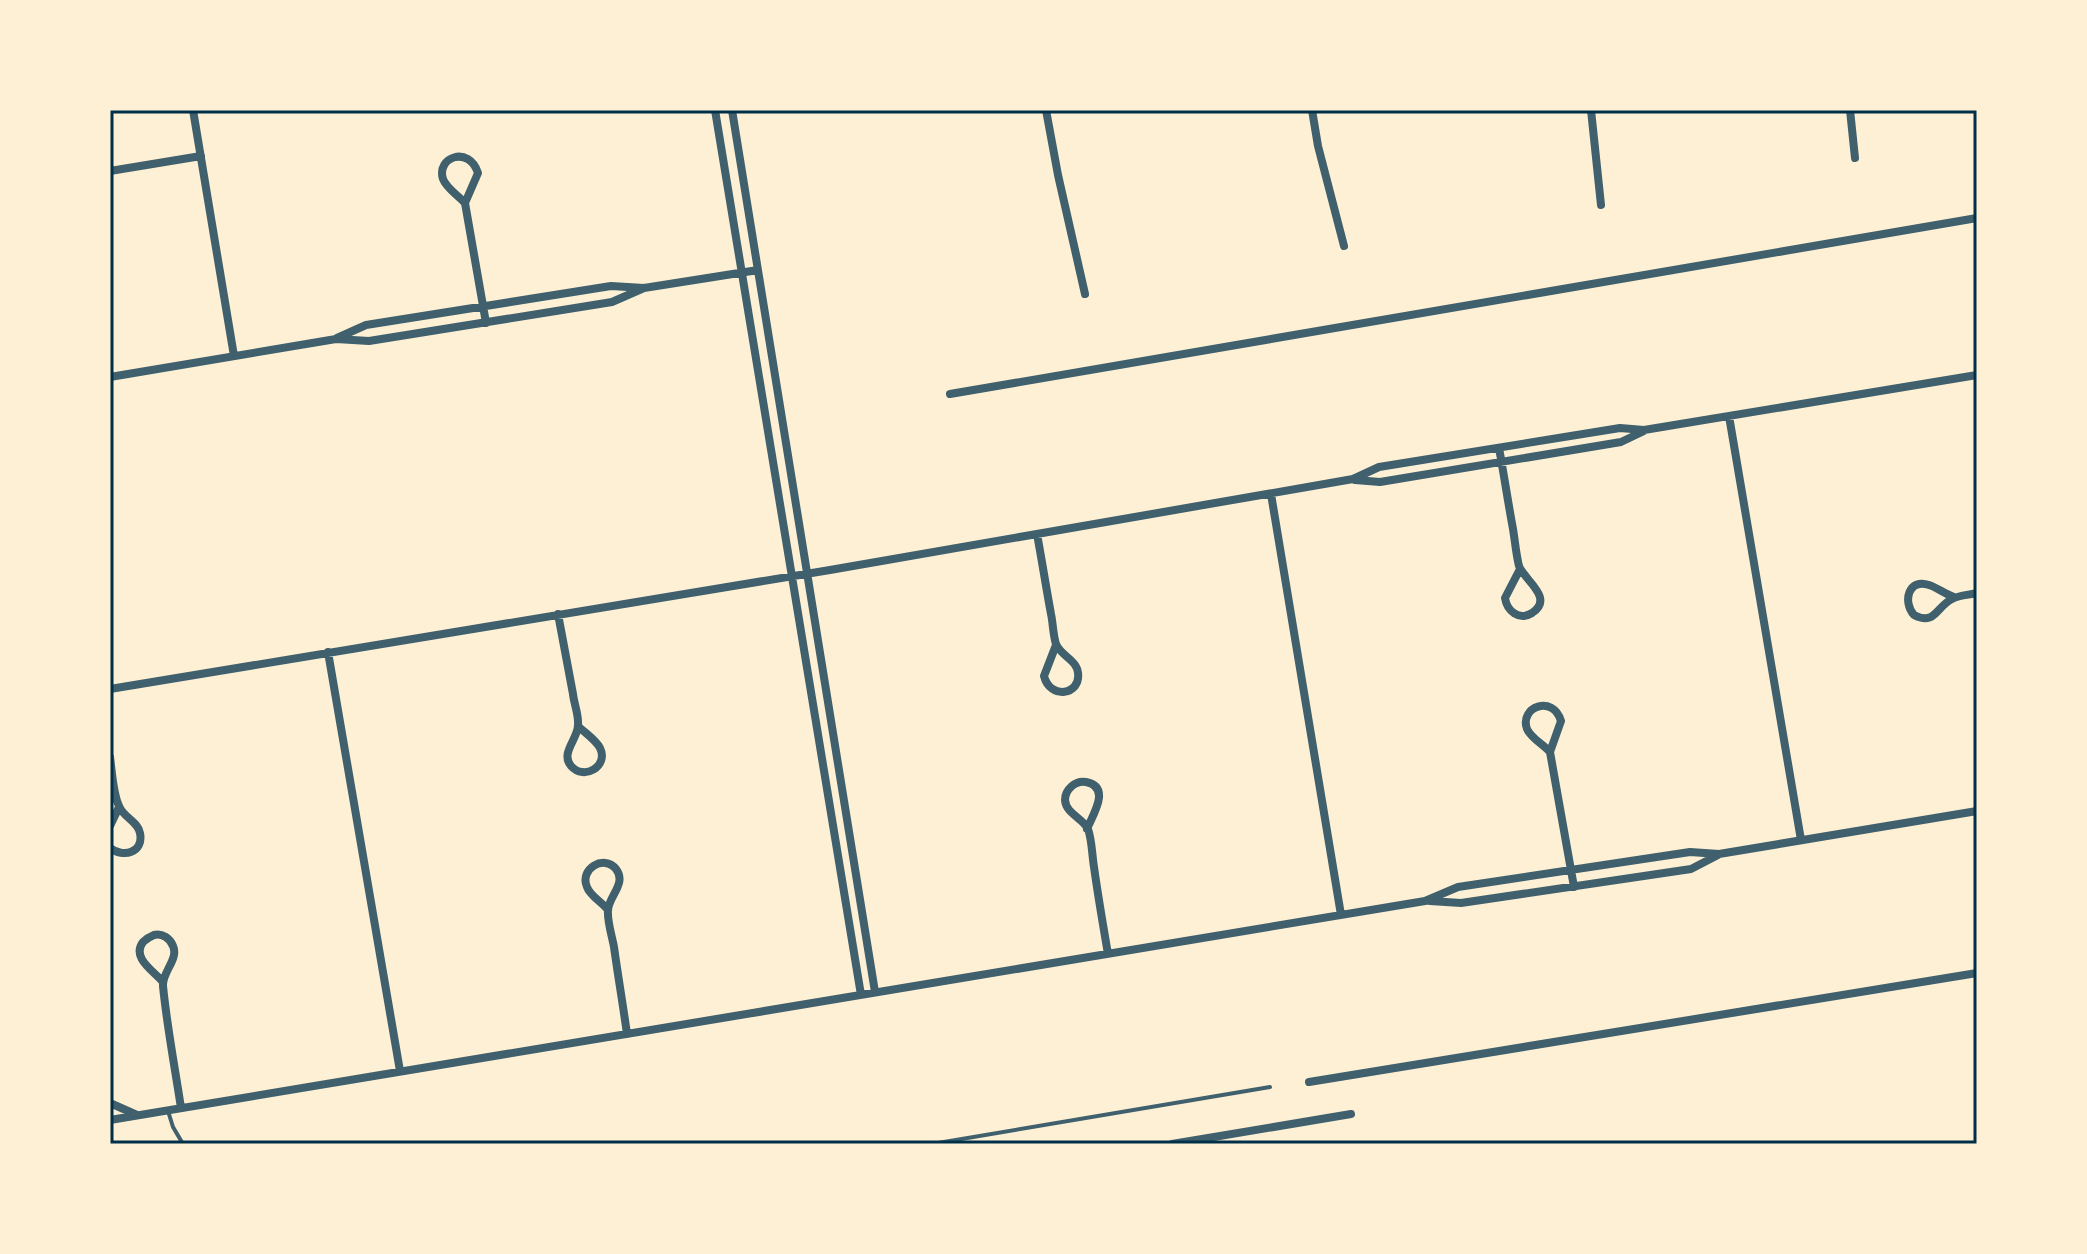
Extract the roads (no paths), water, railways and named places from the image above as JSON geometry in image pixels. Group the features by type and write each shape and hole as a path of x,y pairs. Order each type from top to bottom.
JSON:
{"street":[{"path":"193,110 234,356"},
{"path":"715,110 861,995"},
{"path":"732,110 875,992"},
{"path":"1046,110 1085,294"},
{"path":"1312,110 1318,146 1344,246"},
{"path":"1591,110 1601,205"},
{"path":"1850,110 1855,158"},
{"path":"110,171 201,156"},
{"path":"465,203 445,183 443,175 448,161 458,156 467,157 477,169 477,177 465,203 486,323"},
{"path":"950,394 1977,218"},
{"path":"336,339 366,325 611,286 644,288 758,270"},
{"path":"110,377 336,339 369,341 612,302 644,288"},
{"path":"110,689 1271,494 1353,479 1379,467 1620,428 1644,430 1977,375"},
{"path":"1729,416 1801,840"},
{"path":"1353,479 1380,482 1621,442 1644,430"},
{"path":"1499,448 1520,569 1538,590 1540,598 1534,612 1523,616 1512,612 1505,598 1520,569"},
{"path":"1271,494 1341,915"},
{"path":"1037,534 1056,645 1044,676 1048,686 1054,691 1063,692 1073,688 1078,674 1076,666 1056,645"},
{"path":"1954,597 1928,584 1920,584 1911,591 1907,603 1914,615 1925,619 1932,617 1954,597 1977,593"},
{"path":"558,614 578,726 567,753 568,761 579,772 587,772 597,768 602,753 599,746 578,726"},
{"path":"328,652 400,1071"},
{"path":"1550,752 1529,732 1526,725 1529,714 1541,706 1550,706 1557,711 1561,721 1550,752 1574,887"},
{"path":"110,757 119,807 139,828 141,836 135,850 125,854 116,853 110,848"},
{"path":"1087,829 1100,803 1099,795 1093,785 1081,782 1071,786 1065,801 1068,809 1087,829 1108,954"},
{"path":"110,826 119,807"},
{"path":"1425,901 1458,887 1690,852 1719,854 1977,811"},
{"path":"110,1120 1425,901 1461,903 1691,869 1719,854"},
{"path":"608,910 586,886 588,871 600,863 613,866 620,879 608,910 627,1034"},
{"path":"163,982 142,961 140,954 145,939 155,935 167,938 175,951 163,982 181,1108"},
{"path":"1309,1082 1977,973"},
{"path":"110,1103 138,1115"},
{"path":"1172,1144 1351,1114"}],"lane":[{"path":"932,1144 1270,1087"},
{"path":"168,1111 183,1144"}]}
